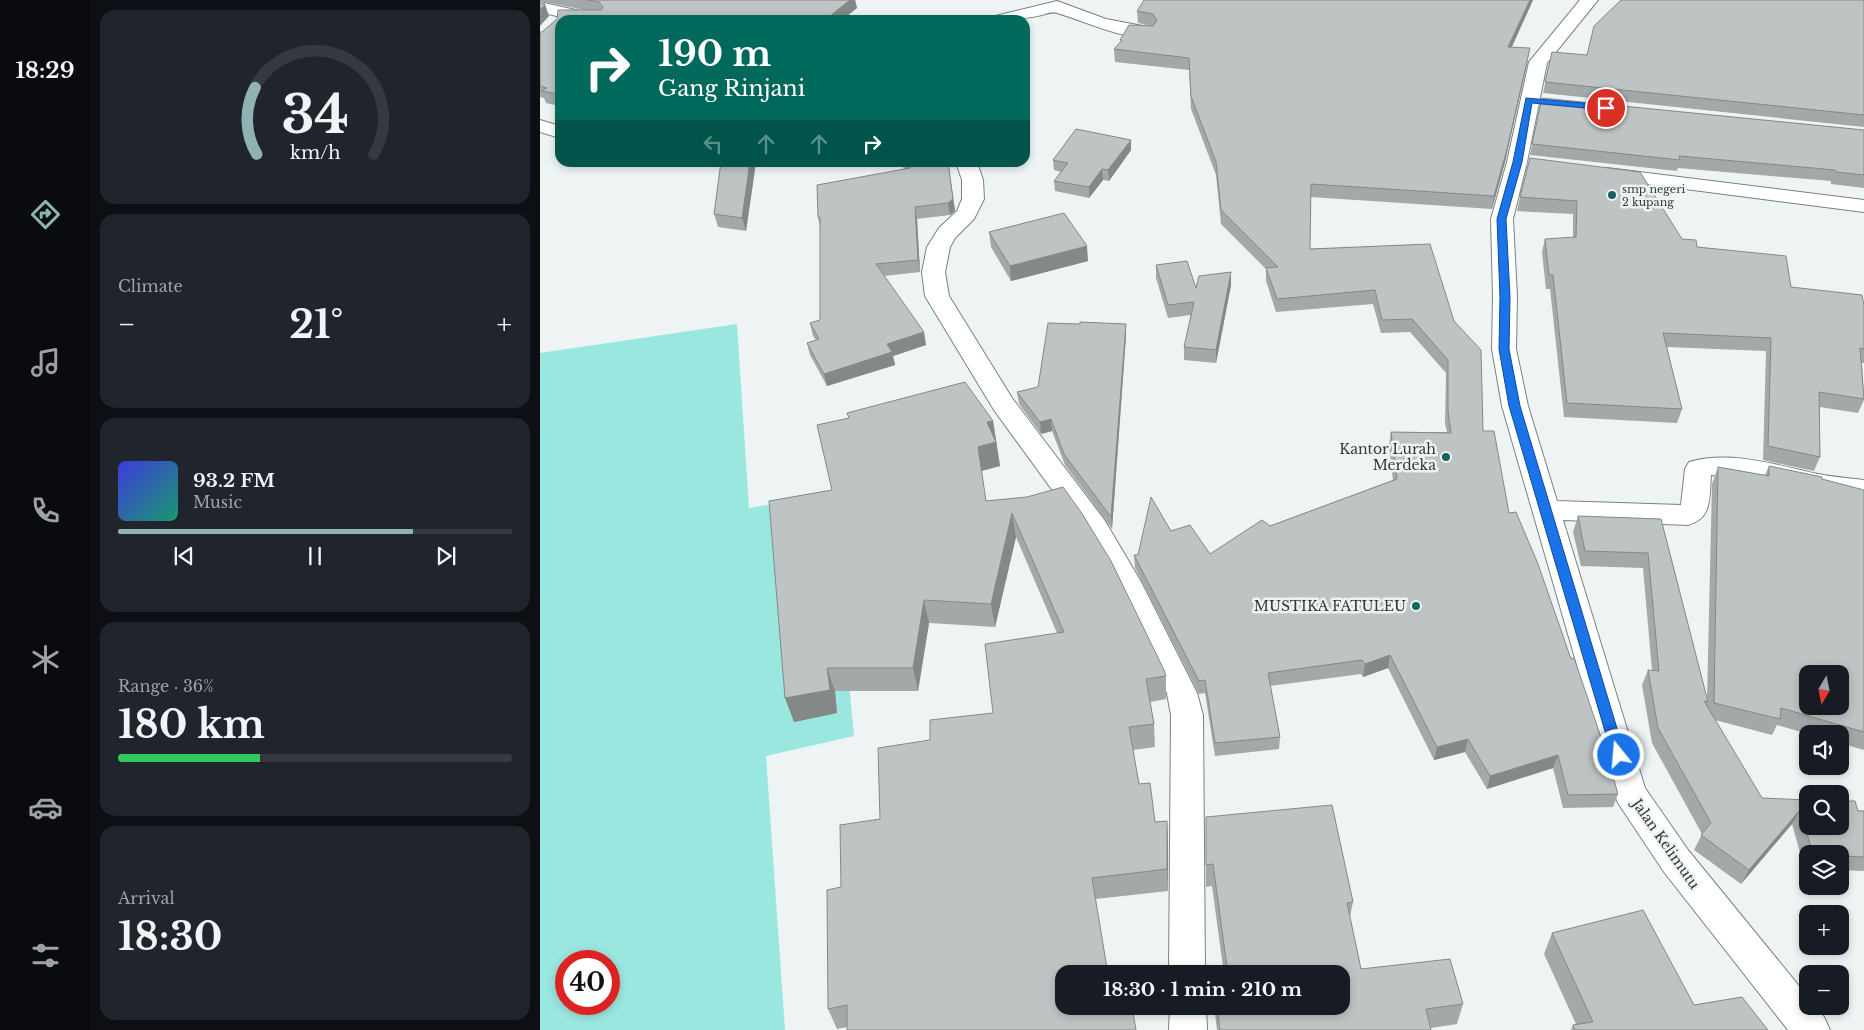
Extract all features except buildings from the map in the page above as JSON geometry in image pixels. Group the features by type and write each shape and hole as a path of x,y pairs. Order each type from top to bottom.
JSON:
{"street":[{"name":"Jalan Kelimutu","path":"1589,0 1538,62 1538,101 1527,163 1502,219 1505,297 1504,349 1514,406 1630,792 1676,861 1811,1030"},
{"path":"1018,15 1059,3 1072,14 1146,32"},
{"path":"540,7 575,15"},
{"path":"540,126 555,130"},
{"path":"968,167 975,190 973,199 968,212 947,233 936,250 934,282 937,296 1003,404 1095,528 1127,582 1182,693 1187,715 1187,965"},
{"path":"1584,171 1864,206"},
{"path":"1546,510 1688,515 1694,509 1698,469 1703,466 1713,465 1864,490"},
{"path":"1188,1015 1188,1030"}],"shaded area":[{"path":"737,324 749,508 831,494 854,736 766,756 785,1030 540,1030 540,353"}],"place":[{"name":"smp negeri 2 kupang","path":"1612,195"},
{"name":"Kantor Lurah Merdeka","path":"1446,457"},
{"name":"MUSTIKA FATULEU","path":"1416,606"}],"route":[{"path":"1606,108 1529,100 1517,162 1502,219 1505,297 1504,349 1514,406 1619,755"}]}
